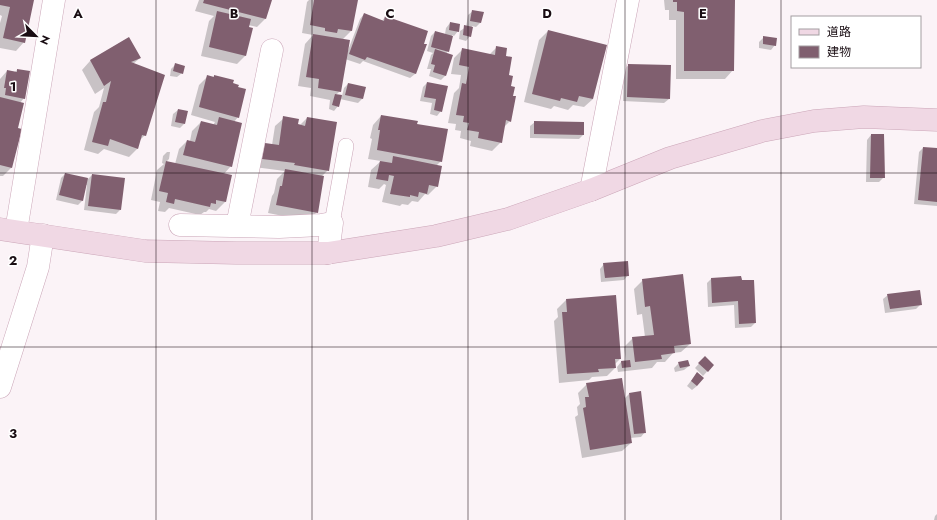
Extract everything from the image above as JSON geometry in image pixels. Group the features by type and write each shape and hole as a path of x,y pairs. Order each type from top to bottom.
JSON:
{"street":[{"path":"54,0 8,230 144,251 328,253 436,236 508,219 591,190 670,158 762,131 814,121 864,117 937,120"},
{"path":"591,190 628,0"},
{"path":"236,226 272,50"},
{"path":"180,225 279,227 332,223 328,253"},
{"path":"0,387 38,266 43,236"}],"lane":[{"path":"332,223 346,146"}],"building":[{"path":"0,0 34,0 25,43 3,38 10,7 0,5"},
{"path":"204,0 272,0 266,19 203,3"},
{"path":"314,0 358,0 352,31 338,29 337,33 325,31 325,28 310,25"},
{"path":"673,0 735,0 734,71 684,71 684,12 677,11 677,2 673,2"},
{"path":"472,10 484,12 481,23 470,21"},
{"path":"217,11 251,19 249,27 253,28 246,56 209,47"},
{"path":"364,13 384,21 385,16 428,31 424,44 427,44 416,74 367,57 365,60 349,54"},
{"path":"450,22 460,24 459,32 449,30"},
{"path":"464,25 473,27 471,37 463,35"},
{"path":"548,30 607,45 593,99 579,96 577,102 561,98 560,101 532,94"},
{"path":"435,31 453,36 449,52 431,47"},
{"path":"313,34 350,40 341,92 318,88 319,79 306,77"},
{"path":"763,36 777,38 776,46 763,44"},
{"path":"129,37 141,58 131,62 165,75 146,136 142,135 138,149 110,139 108,146 92,142 103,102 106,102 111,81 104,86 90,60"},
{"path":"496,46 507,48 506,56 512,57 509,75 513,76 511,86 515,87 513,96 516,96 511,122 506,120 502,143 478,138 479,132 467,130 469,123 463,122 464,116 456,115 462,83 466,84 469,67 459,65 462,48 495,55"},
{"path":"435,49 453,55 446,76 433,72 435,65 431,64"},
{"path":"175,63 185,66 183,74 173,71"},
{"path":"628,64 671,65 670,99 627,97"},
{"path":"17,69 30,71 25,99 5,95 6,88 4,88 7,70 17,72"},
{"path":"207,75 214,77 214,75 234,80 233,83 239,85 238,87 246,89 239,118 199,107"},
{"path":"427,82 448,86 442,112 434,110 436,99 424,97"},
{"path":"348,83 366,87 363,99 345,95"},
{"path":"335,94 342,95 339,107 332,105"},
{"path":"0,97 24,103 18,128 22,129 12,168 0,165"},
{"path":"178,109 188,111 185,124 175,122"},
{"path":"381,115 418,121 417,124 448,129 442,162 377,150 380,130 378,130"},
{"path":"283,116 299,119 298,124 305,126 307,117 337,122 329,171 294,165 295,163 262,159 265,143 279,145"},
{"path":"219,117 242,123 232,167 183,155 187,140 195,142 201,121 217,125"},
{"path":"534,121 584,122 584,135 534,134"},
{"path":"871,134 884,134 885,178 870,178"},
{"path":"923,147 937,148 937,202 918,200"},
{"path":"393,156 442,166 438,187 429,185 427,194 419,192 418,197 390,194 394,176 389,175 388,181 376,179 380,161 392,163"},
{"path":"166,161 232,175 226,202 216,200 216,204 211,203 210,207 175,199 174,204 166,202 168,193 159,191"},
{"path":"285,169 324,176 318,213 276,205 280,186 282,186"},
{"path":"65,173 88,178 83,201 59,195"},
{"path":"92,174 125,178 121,210 88,206"},
{"path":"628,261 629,276 605,278 603,263"},
{"path":"683,274 691,344 674,346 675,353 661,355 662,359 635,362 632,337 654,335 650,306 645,307 642,279"},
{"path":"741,276 742,280 754,280 756,323 739,324 738,301 712,303 711,278"},
{"path":"920,290 922,305 890,309 887,294"},
{"path":"616,295 621,359 615,359 616,368 598,369 599,372 567,374 562,312 567,312 566,299"},
{"path":"705,356 714,365 708,372 698,363"},
{"path":"630,360 631,367 622,368 621,361"},
{"path":"688,360 690,366 680,368 678,362"},
{"path":"697,372 704,378 697,386 691,381"},
{"path":"622,378 632,443 590,450 583,408 586,407 585,397 589,397 586,383"},
{"path":"641,391 646,433 634,434 629,393"}]}
